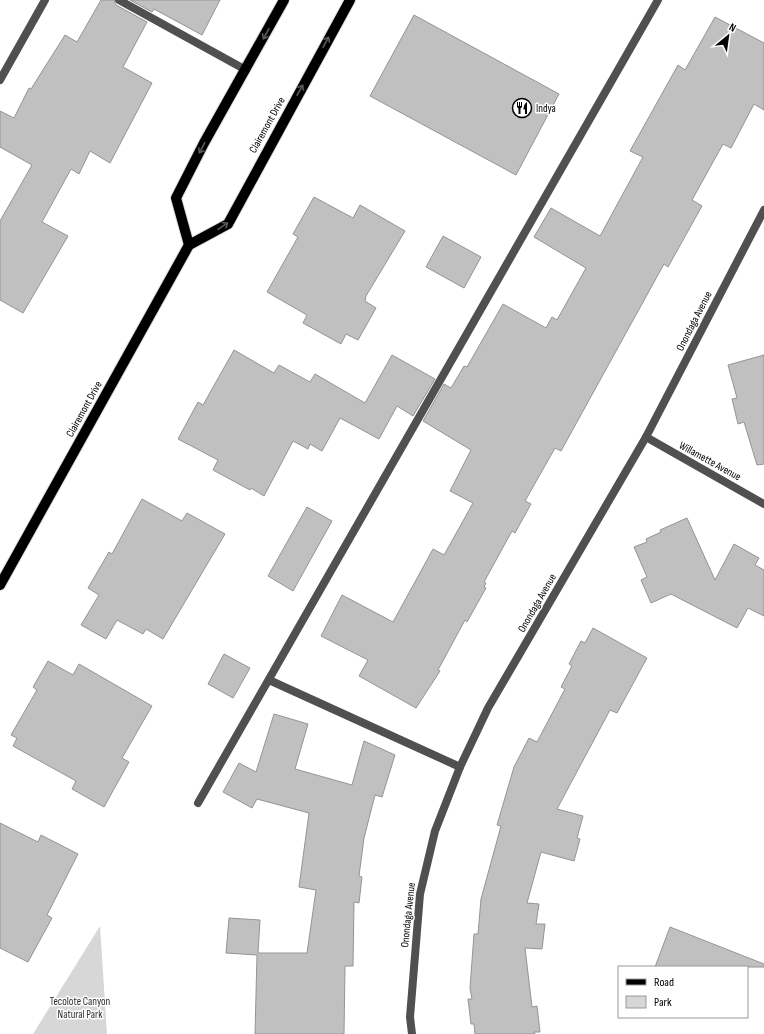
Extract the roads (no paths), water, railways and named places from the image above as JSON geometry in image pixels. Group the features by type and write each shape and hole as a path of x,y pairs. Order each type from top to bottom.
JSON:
{"main road":[{"path":"189,245 176,198 204,143 284,0"},
{"name":"Clairemont Drive","path":"0,585 189,245 228,224 350,0"}],"street":[{"path":"0,80 45,0"},
{"path":"119,0 246,70"},
{"path":"198,803 658,0"},
{"name":"Onondaga Avenue","path":"412,1034 410,1017 420,894 435,831 460,767 488,708 646,438 764,210"},
{"name":"Willamette Avenue","path":"646,438 764,504"},
{"path":"269,680 460,767"}],"place":[{"name":"Indya","path":"522,108"}],"park label":[{"name":"Tecolote Canyon Natural Park","path":"80,1007"}]}
